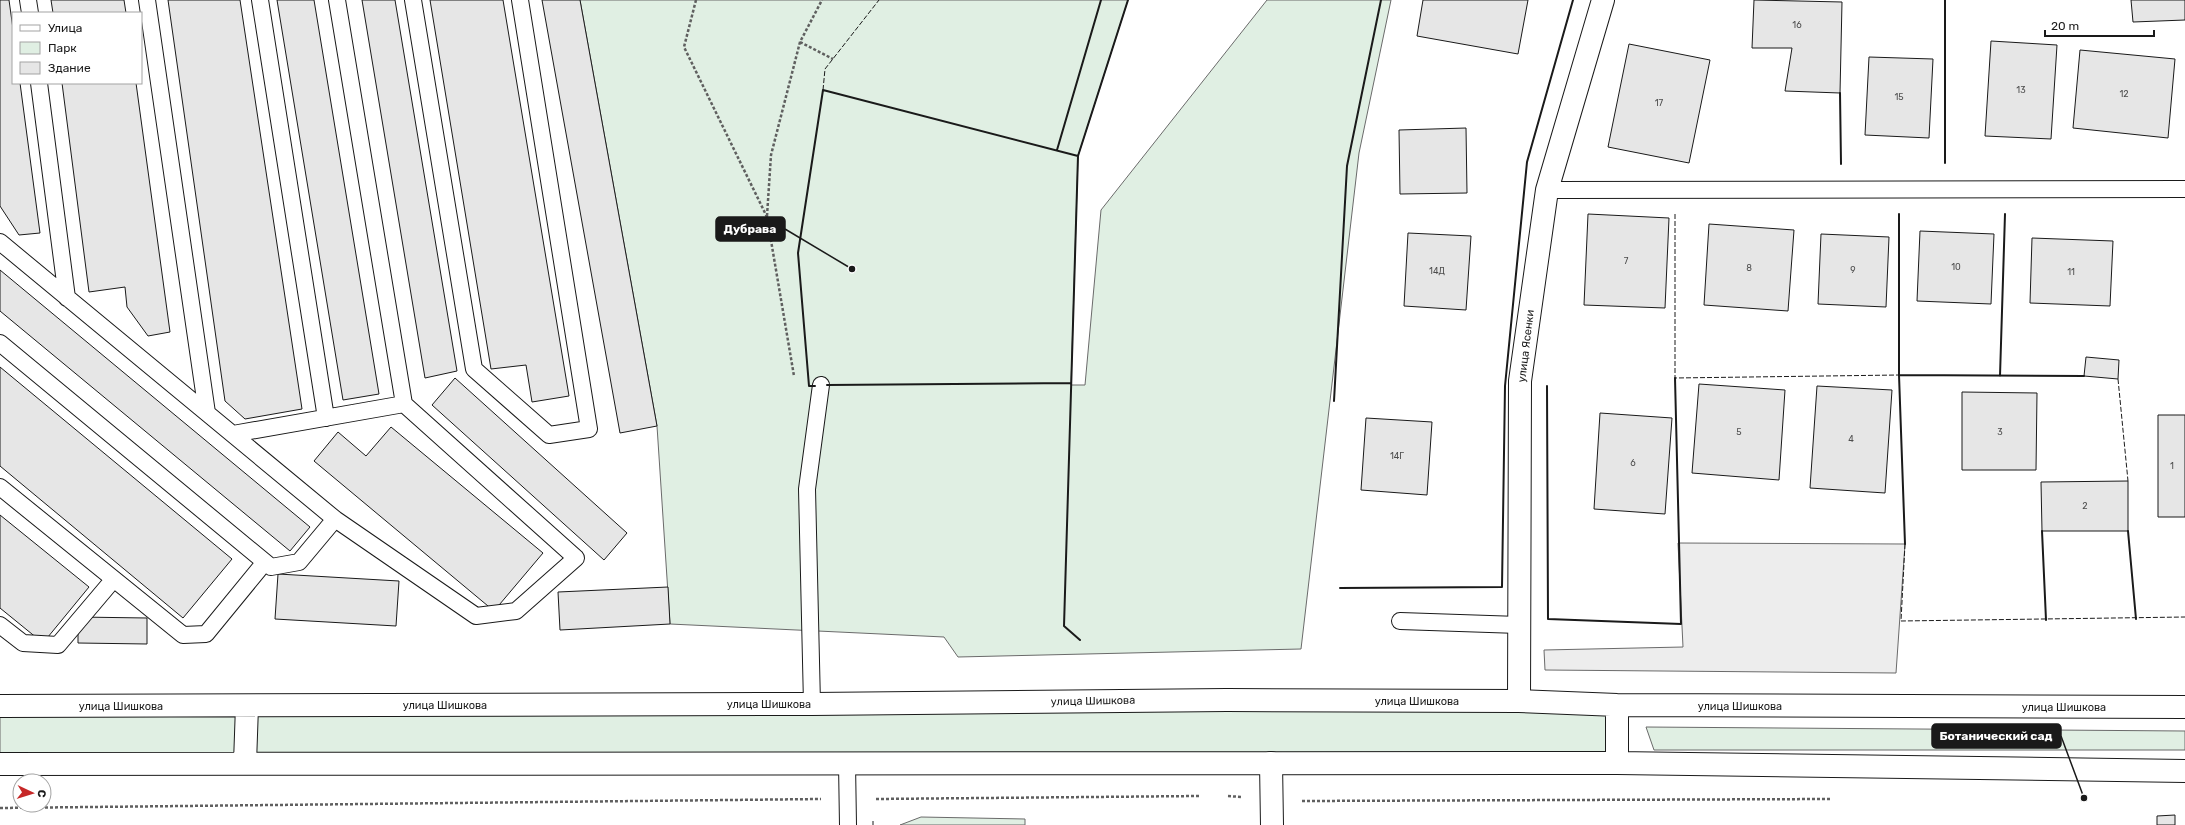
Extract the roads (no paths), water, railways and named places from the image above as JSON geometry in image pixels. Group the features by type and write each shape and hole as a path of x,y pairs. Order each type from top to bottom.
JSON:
{"main road":[{"name":"улица Ясенки","path":"1519,702 1520,381 1547,190 1604,0"},
{"name":"улица Шишкова","path":"0,706 812,704 1227,700 1519,702 1617,705 2185,708"},
{"path":"1617,705 1617,763"},
{"path":"245,763 246,706"},
{"path":"1271,763 1272,825"},
{"path":"0,764 1617,763 2185,771"}],"lane":[{"path":"28,0 30,12"},
{"path":"147,0 207,413"},
{"path":"260,0 326,418"},
{"path":"0,242 334,519 476,616 516,611 576,558 404,404 337,0"},
{"path":"413,0 474,369 549,435 589,429 520,0"},
{"path":"39,84 67,298"},
{"path":"1547,190 2185,189"},
{"path":"0,343 271,567 299,562 334,519"},
{"path":"812,704 807,489 821,386"},
{"path":"233,434 404,404"},
{"path":"0,487 113,580 183,635 206,634 264,562"},
{"path":"0,625 22,643 58,645 113,580"},
{"path":"1400,621 1519,625"},
{"path":"847,763 848,825"}],"place":[{"name":"Дубрава","path":"852,269"},
{"name":"Ботанический сад","path":"2084,798"}]}
